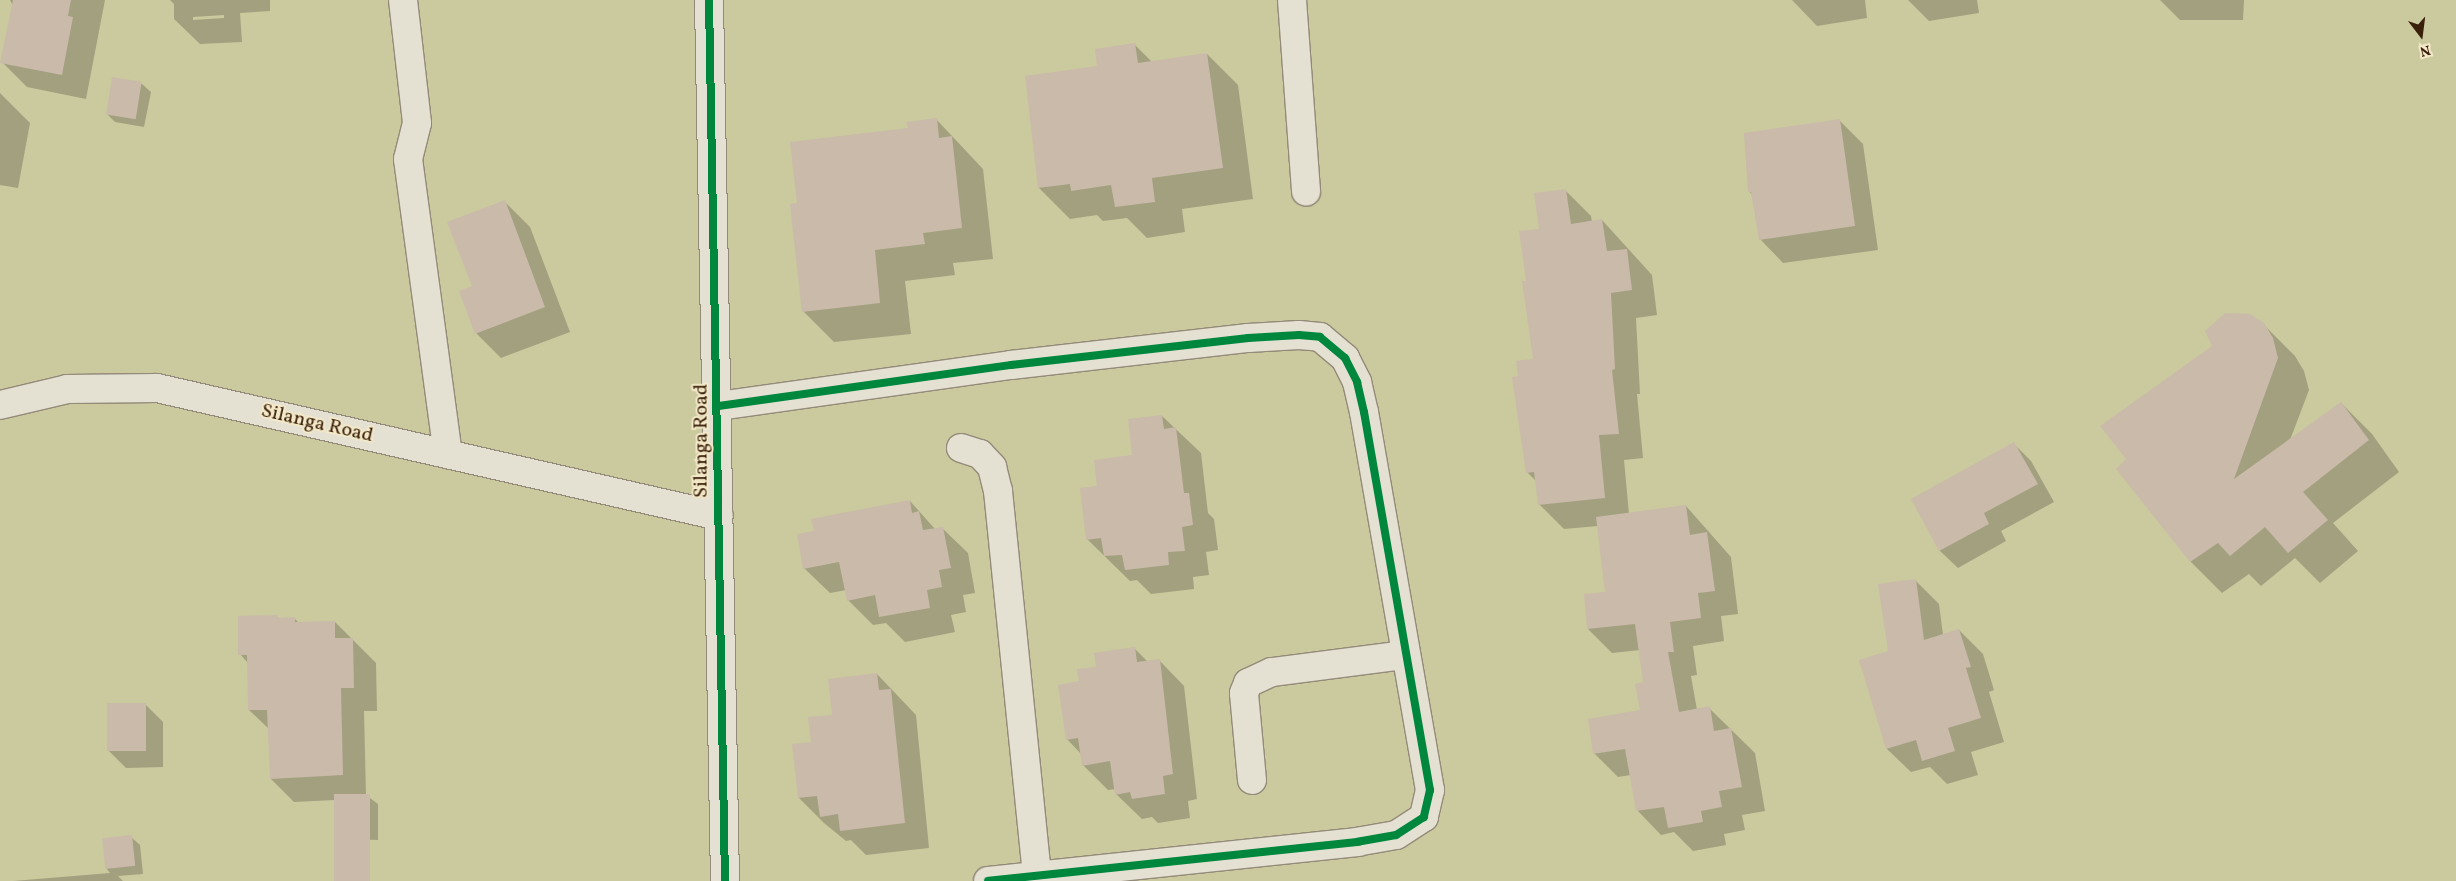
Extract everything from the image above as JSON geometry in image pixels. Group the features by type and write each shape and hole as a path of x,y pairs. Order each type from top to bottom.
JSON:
{"street":[{"path":"403,0 417,123 408,159 448,454"},
{"name":"Silanga Road","path":"709,0 719,406 725,881"},
{"path":"1292,0 1306,191"},
{"path":"719,406 1011,365 1248,338 1299,335 1320,337 1345,358 1357,382 1430,790 1424,817 1396,835 1358,842 988,881"},
{"name":"Silanga Road","path":"0,405 67,389 157,388 719,516"},
{"path":"961,448 980,454 992,468 998,491 1037,875"},
{"path":"1252,780 1244,693 1248,683 1272,672 1405,655"}],"shaded area":[{"path":"0,0 2456,0 2456,881 0,881"}],"building":[{"path":"13,0 71,0 68,16 73,17 62,75 0,63"},
{"path":"1135,43 1138,63 1207,53 1223,168 1152,178 1155,202 1115,207 1111,185 1071,191 1070,184 1038,188 1025,76 1097,66 1095,49"},
{"path":"112,77 142,82 136,119 106,115"},
{"path":"937,118 939,138 952,136 962,228 923,233 925,244 875,250 880,303 802,312 790,204 797,203 790,142 908,128 906,122"},
{"path":"1840,119 1855,226 1759,240 1751,192 1748,192 1744,133"},
{"path":"1566,189 1571,224 1602,219 1607,251 1627,249 1632,290 1611,293 1615,369 1612,370 1619,434 1599,435 1605,498 1538,505 1534,472 1526,473 1512,377 1518,376 1516,361 1533,359 1522,281 1526,281 1519,231 1539,229 1534,193"},
{"path":"505,200 545,307 475,334 459,291 472,286 447,222"},
{"path":"2225,313 2250,314 2264,323 2273,338 2278,358 2234,479 2341,402 2369,440 2303,492 2328,520 2288,553 2265,527 2230,556 2218,543 2190,562 2116,469 2126,459 2100,426 2212,346 2205,331"},
{"path":"1162,415 1164,429 1176,427 1184,493 1189,493 1193,525 1182,527 1185,551 1168,552 1169,565 1125,570 1122,555 1104,556 1101,538 1086,540 1080,488 1097,486 1094,460 1132,455 1128,419"},
{"path":"2014,442 2038,484 1984,513 1989,524 1939,551 1911,499"},
{"path":"910,500 912,513 919,511 923,530 943,527 951,568 939,570 942,587 927,590 930,608 879,617 875,595 847,601 839,562 803,569 797,534 814,531 811,519"},
{"path":"1686,505 1690,535 1707,532 1715,591 1698,593 1701,618 1670,622 1674,652 1668,652 1679,712 1710,706 1714,731 1731,728 1742,787 1719,791 1722,807 1701,811 1703,822 1668,828 1664,807 1636,811 1625,749 1593,754 1588,719 1640,710 1635,684 1643,682 1635,624 1587,629 1584,594 1605,592 1596,517"},
{"path":"1916,579 1924,640 1959,629 1971,667 1966,668 1981,718 1948,728 1955,751 1922,761 1916,740 1886,749 1859,660 1888,651 1878,584"},
{"path":"277,615 277,618 295,617 295,622 335,621 335,638 353,638 354,688 341,688 343,775 270,779 267,710 248,710 247,655 238,655 238,616"},
{"path":"1135,647 1137,662 1160,659 1173,774 1163,776 1165,794 1132,799 1130,792 1115,795 1110,761 1082,766 1078,738 1066,740 1058,685 1079,681 1077,669 1096,667 1094,653"},
{"path":"877,673 879,690 891,689 905,823 840,831 838,814 820,817 817,796 798,798 792,744 811,742 808,717 832,715 828,679"},
{"path":"107,703 146,703 146,751 107,751"},
{"path":"334,794 370,794 370,881 334,881"},
{"path":"132,835 135,866 105,869 102,838"}],"cycle path":[{"path":"709,0 725,881"},
{"path":"719,406 1011,365 1248,338 1299,335 1320,337 1345,358 1357,382 1364,412 1430,790 1424,817 1396,835 1358,842 988,881"}]}
